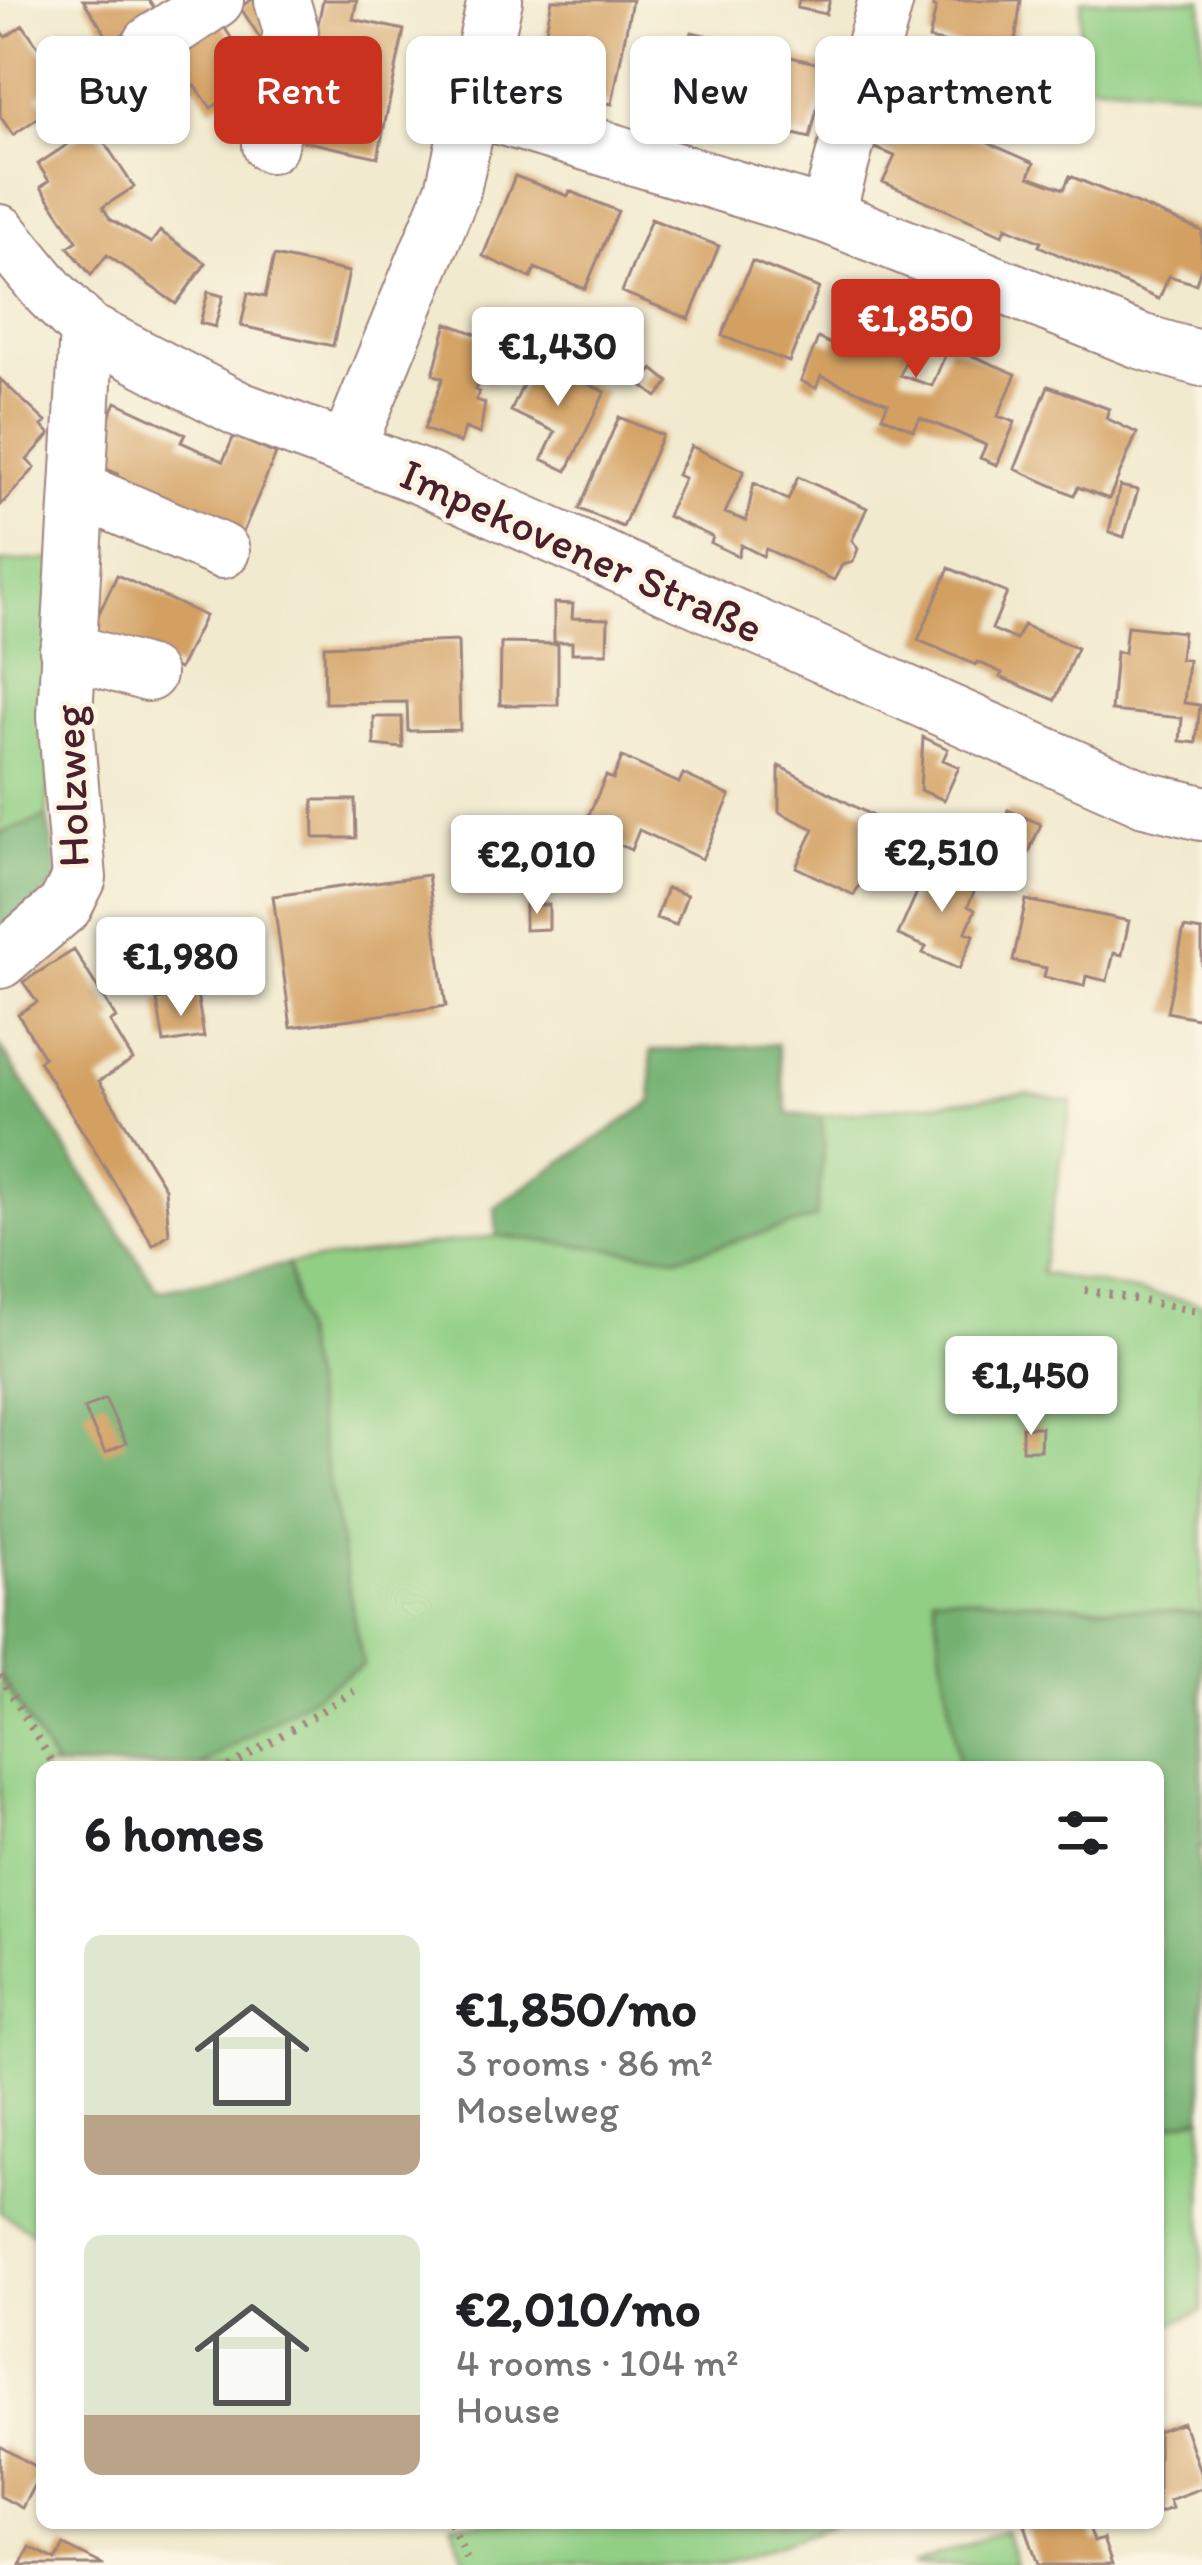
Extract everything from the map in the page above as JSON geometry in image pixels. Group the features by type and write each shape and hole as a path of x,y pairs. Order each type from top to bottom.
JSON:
{"street":[{"path":"162,36 216,0"},
{"path":"270,145 291,32 282,0"},
{"path":"488,36 495,0"},
{"path":"827,215 886,0"},
{"path":"347,449 453,190 465,144"},
{"path":"591,144 827,215 1140,340 1202,359"},
{"name":"Impekovener Straße","path":"0,232 87,330 239,410 421,477 1145,799 1202,813"},
{"name":"Holzweg","path":"0,962 65,905 79,878 64,715 87,330"},
{"path":"79,490 222,551"},
{"name":"Holzweg","path":"67,650 148,674"}],"path":[{"path":"1085,1290 1202,1312"},
{"path":"0,1675 52,1761"},
{"path":"239,1761 354,1690"},
{"path":"454,2529 469,2565"}],"green space":[{"path":"1082,0 1202,0 1202,92 1095,84 1095,36 1079,36"},
{"path":"60,559 47,817 0,834 0,562"},
{"path":"47,817 58,879 0,939 0,834"},
{"path":"777,1044 788,1114 821,1116 824,1146 816,1218 679,1257 497,1236 495,1207 652,1102 651,1051"},
{"path":"0,1046 158,1291 288,1264 363,1665 208,1761 51,1761 0,1675"},
{"path":"1025,1093 1072,1102 1041,1273 1202,1304 1202,1614 934,1595 958,1761 208,1761 363,1665 288,1264 497,1236 679,1257 824,1146 821,1116"},
{"path":"933,1595 1202,1614 1202,1849 1198,1849 1202,2117 1164,2126 1164,1761 958,1761"},
{"path":"0,1675 51,1761 36,1761 36,2234 0,2212"},
{"path":"1202,2117 1202,2311 1164,2327 1164,2126"},
{"path":"454,2529 822,2529 721,2565 469,2565"},
{"path":"1005,2531 1015,2565 911,2565"}],"building":[{"path":"83,0 149,0 157,12 120,36 107,36"},
{"path":"251,0 271,0 275,31 259,36 240,7"},
{"path":"323,0 357,0 353,19 404,30 382,137 382,36 315,36"},
{"path":"552,0 632,0 612,104 606,103 606,36 545,36"},
{"path":"799,0 830,0 826,14 797,8"},
{"path":"934,0 1021,0 1016,36 930,36"},
{"path":"219,19 230,36 214,36 211,108 195,85 190,88 190,38"},
{"path":"23,25 36,43 36,119 13,135 0,116 0,29 6,37"},
{"path":"791,57 815,63 810,138 791,133"},
{"path":"68,144 105,144 134,187 103,207 110,219 151,243 160,231 206,263 176,304 107,255 91,275 68,247 77,241 41,187 49,181 38,164"},
{"path":"317,144 381,144 378,157"},
{"path":"991,144 1034,163 1029,176 1064,189 1070,176 1202,231 1202,264 1196,284 1169,276 1159,299 1006,227 1003,235 883,182 895,156 873,147"},
{"path":"515,176 618,211 585,289 535,268 531,278 483,256"},
{"path":"651,219 719,246 689,319 622,292"},
{"path":"274,256 349,272 333,346 241,326 248,293 265,297"},
{"path":"752,261 819,288 789,362 722,336"},
{"path":"208,292 223,296 215,327 200,323"},
{"path":"850,304 917,332 900,375 932,386 949,346 1016,374 998,416 1015,422 997,465 980,458 986,445 920,418 914,430 882,416 888,403 821,376 816,388 801,381 818,338 833,345"},
{"path":"447,323 497,342 491,382 480,377 475,390 479,392 476,400 485,403 480,434 465,428 460,443 424,429 443,378 433,374"},
{"path":"535,359 605,392 567,471 542,459 555,432 511,411"},
{"path":"653,369 669,382 657,397 641,385"},
{"path":"0,379 46,422 42,426 50,434 27,460 35,468 0,506"},
{"path":"1048,386 1109,409 1106,418 1137,433 1109,499 1078,487 1074,495 1015,469"},
{"path":"116,402 185,434 181,442 223,461 234,436 276,454 241,537 115,480 118,474 97,465 98,442"},
{"path":"619,417 662,435 623,527 579,509"},
{"path":"691,446 744,471 725,513 746,521 754,483 788,500 798,477 867,508 852,540 858,549 853,562 842,565 834,580 766,549 763,556 741,545 738,556 711,543 713,537 667,516 684,478 677,475"},
{"path":"1120,486 1138,490 1124,537 1109,532"},
{"path":"949,568 1007,593 992,629 1016,640 1023,625 1077,648 1055,700 1000,677 1002,673 978,662 918,640"},
{"path":"117,575 205,616 179,669 92,628"},
{"path":"554,603 573,604 572,618 608,619 607,653 572,653 572,642 554,642"},
{"path":"1127,626 1183,632 1180,659 1188,660 1184,703 1200,705 1196,743 1180,741 1182,718 1111,711 1116,652 1124,653"},
{"path":"458,641 460,730 408,731 407,702 325,703 324,646"},
{"path":"501,643 558,644 558,705 500,705"},
{"path":"374,717 402,717 403,748 374,745"},
{"path":"923,737 948,749 943,760 959,767 944,800 920,790"},
{"path":"622,757 679,783 683,774 730,796 702,859 639,830 631,850 618,844 609,848 586,838 583,828 606,776 613,779"},
{"path":"779,766 904,833 877,887 862,880 854,895 796,867 814,829 779,812"},
{"path":"313,800 355,800 356,838 314,838"},
{"path":"1008,810 1041,824 1026,859 993,845"},
{"path":"931,861 978,882 968,906 975,910 966,932 974,935 959,969 898,935"},
{"path":"428,875 446,1006 291,1027 273,896"},
{"path":"667,888 687,895 676,925 656,918"},
{"path":"1026,900 1129,921 1122,955 1114,953 1107,981 1086,976 1084,986 1044,977 1046,968 1013,961"},
{"path":"525,905 549,905 549,929 525,930"},
{"path":"1184,928 1202,931 1202,1019 1167,1012"},
{"path":"74,950 116,1018 110,1022 133,1060 99,1081 165,1188 169,1234 153,1245 39,1061 44,1057 18,1014 37,1002 23,982"},
{"path":"197,994 204,1037 164,1043 157,1000"},
{"path":"105,1399 126,1443 105,1453 84,1409"},
{"path":"1022,1427 1041,1427 1040,1450 1022,1450"},
{"path":"1183,2423 1202,2488 1169,2500 1172,2508 1164,2511 1164,2430"},
{"path":"0,2446 36,2467 36,2481 22,2508 0,2496"},
{"path":"1026,2529 1090,2529 1094,2542 1103,2539 1112,2565 1038,2565"},
{"path":"64,2545 104,2565 21,2565 30,2547 56,2560"}]}
